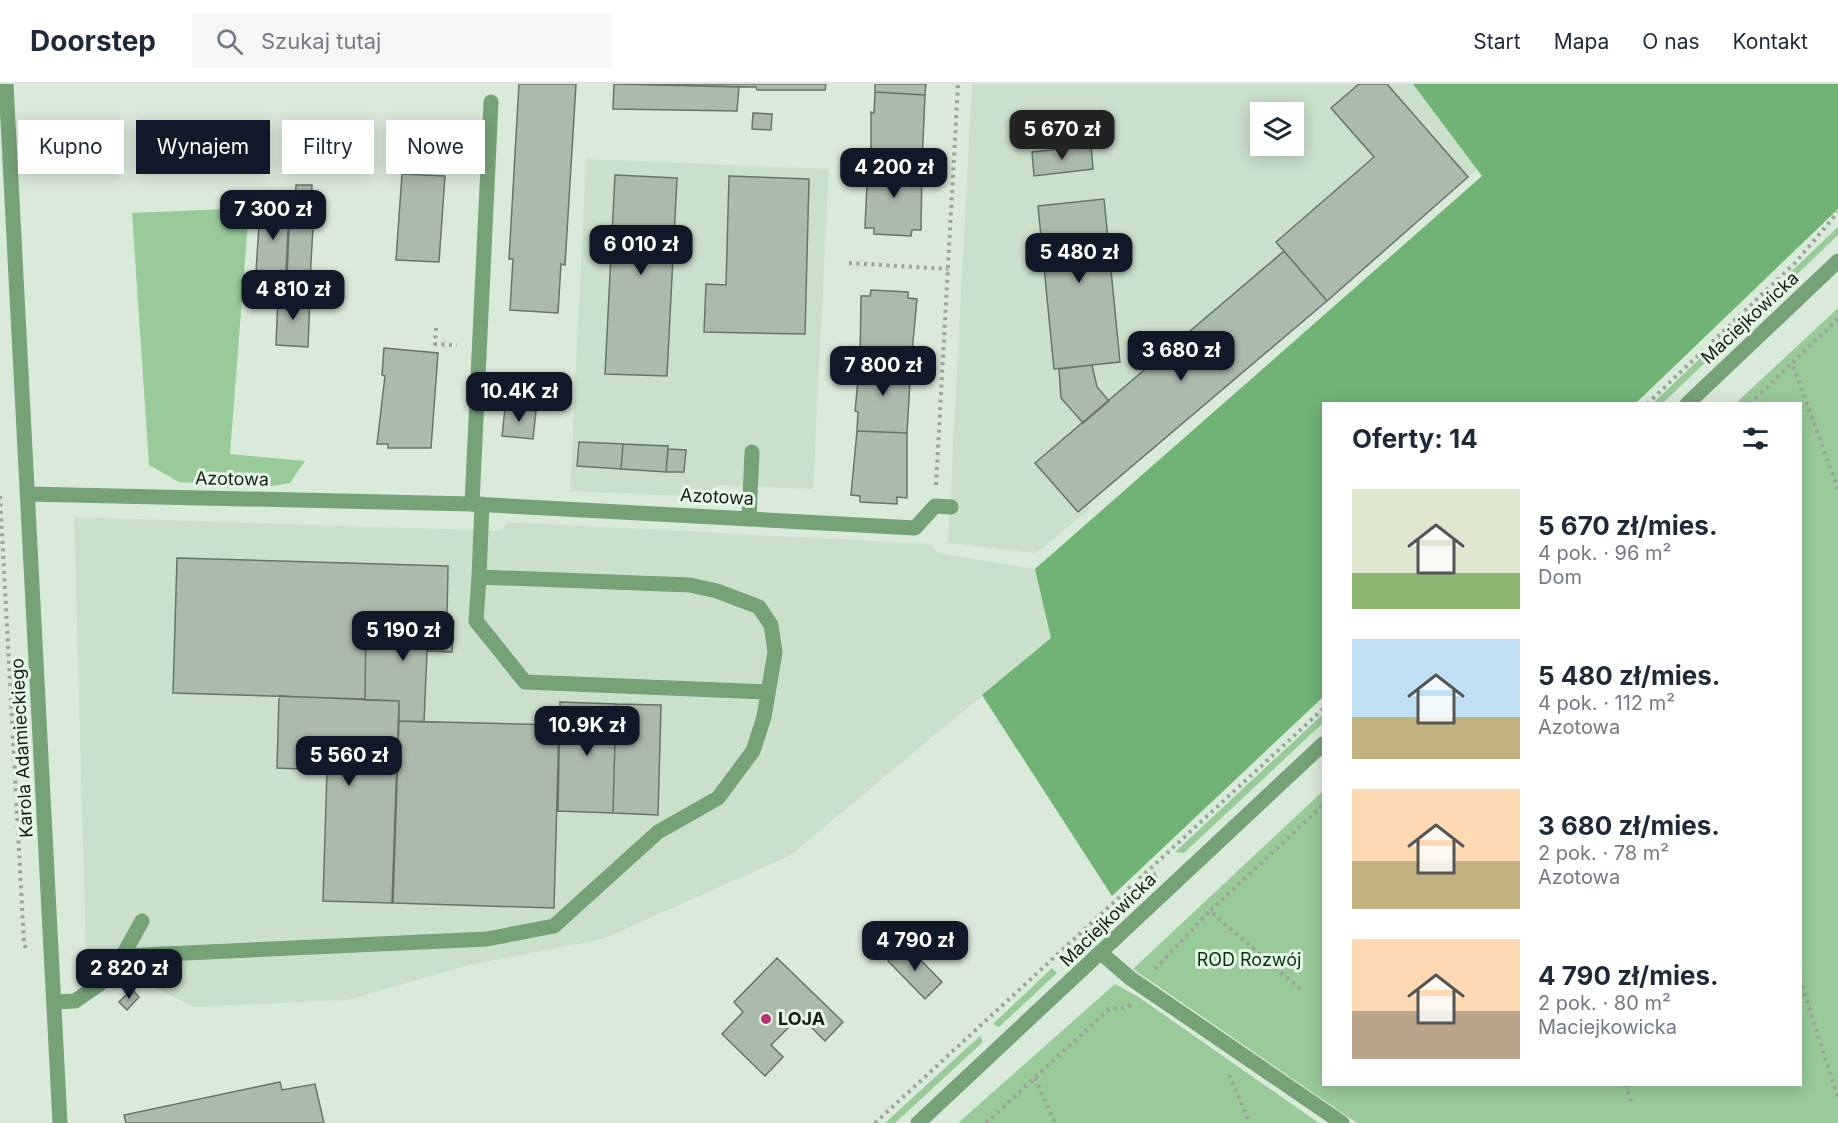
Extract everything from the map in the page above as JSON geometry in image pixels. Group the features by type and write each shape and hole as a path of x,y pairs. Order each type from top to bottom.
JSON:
{"street":[{"name":"Karola Adamieckiego","path":"6,84 60,1123"},
{"path":"491,102 479,345 477,504 479,577 476,621 525,682 767,692"},
{"name":"Maciejkowicka","path":"1689,402 1838,261"},
{"path":"749,519 752,452"},
{"name":"Azotowa","path":"28,494 477,504 915,528 935,506"},
{"path":"935,506 951,507"},
{"path":"122,956 487,939 554,926 658,832 718,798 753,751 764,717 775,652 771,625 759,607 717,591 690,585 479,577"},
{"name":"Maciejkowicka","path":"918,1123 1322,745"},
{"path":"54,1002 75,1001 101,983 122,956 142,921"},
{"path":"1101,953 1142,987 1342,1123"}],"path":[{"path":"935,506 958,84"},
{"path":"1649,402 1795,263 1838,212"},
{"path":"849,263 948,269"},
{"path":"1752,402 1838,319"},
{"path":"436,328 435,344 479,345"},
{"path":"1792,363 1838,489"},
{"path":"0,496 24,944 28,952"},
{"path":"876,1123 1322,710"},
{"path":"1127,1008 1142,987 1210,911 1322,806"},
{"path":"1210,911 1300,989"},
{"path":"1802,985 1838,1098"},
{"path":"986,1123 1109,1009 1134,1010"},
{"path":"1228,1073 1250,1123"},
{"path":"1035,1078 1055,1123"},
{"path":"1627,1086 1632,1106"}],"shaded area":[{"path":"972,84 1413,84 1477,169 1327,301 1087,504 1090,509 1036,553 948,543"},
{"path":"586,159 829,169 813,489 716,485 709,497 570,491"},
{"path":"74,517 502,531 507,522 930,544 937,553 1035,569 1052,638 789,856 603,939 473,964 348,1000 194,1007 127,974 106,957 86,956"}],"green space":[{"path":"1413,84 1838,84 1838,209 1637,402 1322,402 1322,698 1112,896 982,695 1051,638 1035,569 1482,176"},
{"path":"249,208 230,454 305,461 290,483 267,487 179,482 149,465 132,213"},
{"path":"1838,227 1838,235 1664,402 1654,402"},
{"name":"ROD Rozwój","path":"1838,308 1838,1123 1357,1123 1133,969 1322,792 1322,1086 1802,1086 1802,402 1737,402"},
{"path":"1322,715 1322,724 1184,853 1175,852"},
{"path":"1155,871 1158,878 1070,960 1065,956"},
{"path":"1052,968 1057,973 999,1027 993,1024"},
{"path":"1115,984 1137,996 1319,1123 958,1123"},
{"path":"980,1036 983,1042 895,1123 885,1123"}],"building":[{"path":"519,84 576,84 565,265 561,264 558,313 510,310 513,259 509,259"},
{"path":"614,84 826,84 825,90 757,90 756,87"},
{"path":"614,84 739,87 737,111 613,109"},
{"path":"875,84 926,84 925,95 875,92"},
{"path":"1359,84 1387,84 1468,177 1327,301 1276,242 1374,157 1331,108"},
{"path":"875,92 925,95 922,165 871,163 871,112 874,113"},
{"path":"753,113 772,114 771,130 752,129"},
{"path":"1091,146 1093,169 1034,176 1032,152"},
{"path":"871,163 922,165 921,230 912,230 911,236 874,234 874,228 865,228 867,183 870,183"},
{"path":"402,174 445,176 439,262 396,260"},
{"path":"615,175 677,178 667,376 605,374"},
{"path":"729,176 809,179 805,334 704,332 706,284 726,285"},
{"path":"296,185 312,185 310,228 294,227"},
{"path":"1104,199 1120,362 1054,369 1038,206"},
{"path":"260,209 289,210 286,272 256,272"},
{"path":"289,227 313,228 310,279 287,278"},
{"path":"1284,251 1327,301 1078,512 1035,463"},
{"path":"871,290 908,292 908,298 917,299 911,363 860,360 861,296 870,296"},
{"path":"278,295 310,297 308,347 276,345"},
{"path":"384,348 438,353 431,448 388,448 388,444 377,444 385,376 382,375"},
{"path":"860,360 911,363 907,433 857,431 858,412 855,411"},
{"path":"1092,365 1097,387 1109,401 1083,423 1061,398 1059,369"},
{"path":"505,408 536,411 533,439 502,436"},
{"path":"857,431 907,433 907,498 897,497 897,504 860,502 860,496 851,495"},
{"path":"579,442 623,444 621,469 577,466"},
{"path":"623,444 668,446 666,472 621,469"},
{"path":"668,449 686,450 684,472 666,472"},
{"path":"177,558 448,566 447,623 366,621 365,699 173,693"},
{"path":"447,620 454,621 452,652 427,651 424,722 399,721 399,701 365,700 366,621 447,623"},
{"path":"279,696 399,701 392,903 323,901 327,770 277,768"},
{"path":"560,702 616,704 613,813 558,811"},
{"path":"616,704 661,705 658,815 613,813"},
{"path":"399,721 559,725 554,908 393,903"},
{"path":"905,944 942,982 925,999 888,961"},
{"name":"LOJA","path":"777,958 843,1022 825,1041 800,1016 771,1045 783,1057 765,1076 722,1034 743,1012 734,1002"},
{"path":"132,989 139,997 127,1010 119,1002"},
{"path":"280,1082 282,1090 315,1084 324,1123 126,1123 124,1115"}],"place":[{"name":"LOJA","path":"766,1019"}]}
